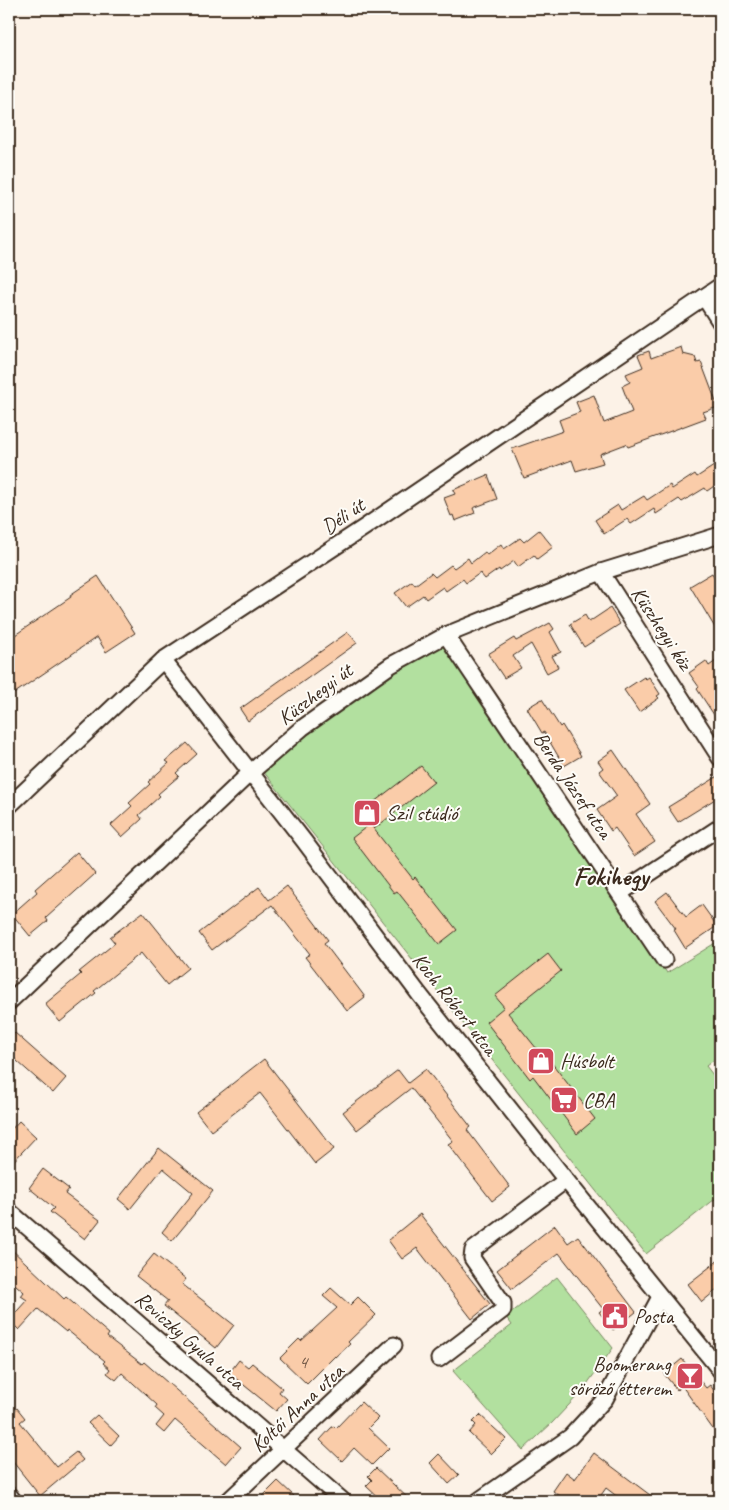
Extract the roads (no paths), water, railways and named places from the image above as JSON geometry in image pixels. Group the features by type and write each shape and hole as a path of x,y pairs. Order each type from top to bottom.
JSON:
{"street":[{"name":"Déli út","path":"9,806 163,660 365,527 720,286"},
{"path":"704,297 720,322"},
{"name":"Küszhegyi út","path":"9,1002 250,773 302,728 391,665 446,635 601,572 720,535"},
{"name":"Küszhegyi köz","path":"601,572 720,758"},
{"name":"Berda József utca","path":"446,635 664,960"},
{"name":"Koch Róbert utca","path":"163,660 420,994 566,1180 720,1370"},
{"path":"620,893 720,828"},
{"path":"439,1358 502,1310 503,1303 472,1258 473,1250 566,1180"},
{"name":"Reviczky Gyula utca","path":"9,1211 343,1501"},
{"path":"478,1501 570,1437 605,1399 660,1297"},
{"name":"Koltói Anna utca","path":"228,1501 394,1345"},
{"path":"9,1495 14,1501"}],"place":[{"name":"Szil stúdió","path":"367,813"},
{"name":"Húsbolt","path":"541,1061"},
{"name":"CBA","path":"564,1100"},
{"name":"Posta","path":"615,1316"},
{"name":"Boomerang söröző étterem","path":"690,1376"}],"district":[{"name":"Fokihegy","path":"611,876"}]}
